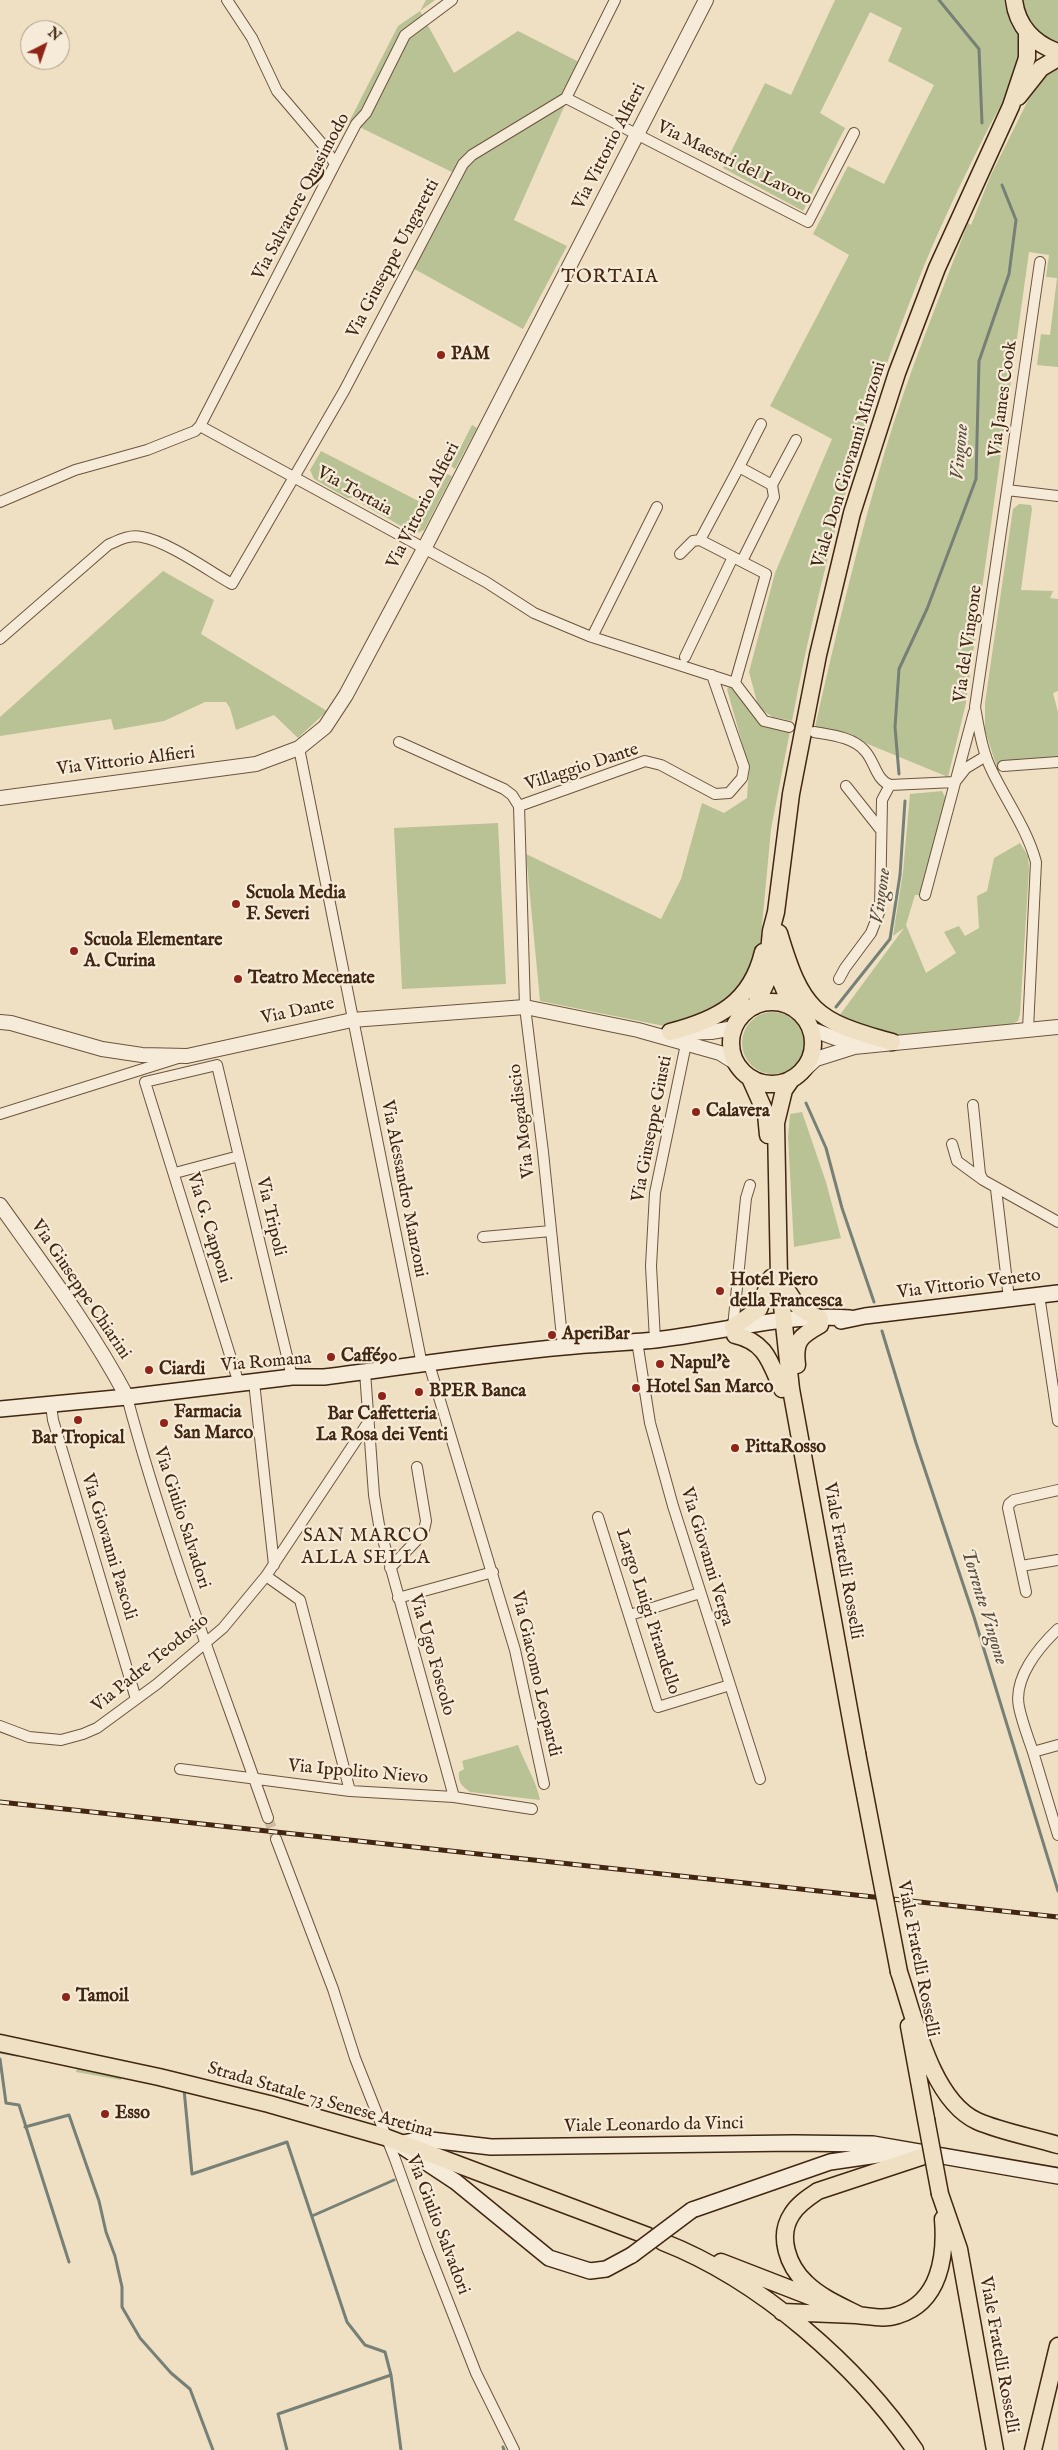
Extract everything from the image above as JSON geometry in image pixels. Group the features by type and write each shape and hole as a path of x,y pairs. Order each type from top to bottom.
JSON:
{"main road":[{"path":"1014,0 1015,12 1027,33 1044,47 1058,52"},
{"name":"Viale Don Giovanni Minzoni","path":"755,1006 766,983 775,932 794,776 818,654 852,513 897,373 937,268 1011,106 1027,58 1027,33"},
{"name":"Viale Don Giovanni Minzoni","path":"1011,106 1041,68 1058,58"},
{"path":"670,1032 708,1021 739,1000 754,978 775,932"},
{"path":"775,932 794,981 816,1010 851,1031 892,1042"},
{"name":"Viale Don Giovanni Minzoni","path":"775,932 778,970 792,1008"},
{"path":"774,1002 792,1008 800,1013 811,1029 812,1053 796,1076 770,1084 750,1078 736,1063 732,1052 734,1028 746,1011 755,1006 774,1002"},
{"name":"Viale Fratelli Rosselli","path":"775,1278 776,1122 784,1090 796,1076"},
{"name":"Viale Fratelli Rosselli","path":"750,1078 762,1104 768,1126 775,1278 780,1326 801,1447 940,2194 959,2249 995,2450"},
{"path":"782,1389 760,1346 750,1338 734,1331 759,1309 775,1278 796,1306 820,1322 801,1338 795,1352 801,1396 801,1447"},
{"name":"Via Vittorio Veneto","path":"858,1317 1058,1293"},
{"name":"Via Romana","path":"0,1408 127,1397 292,1377 324,1377 563,1347 655,1340 858,1317"},
{"name":"Viale Fratelli Rosselli","path":"780,1326 782,1389 789,1427 806,1473"},
{"path":"899,1972 924,2046 942,2087 952,2102 977,2121 1058,2145"},
{"name":"Strada Statale 73 Senese Aretina","path":"0,2043 159,2077 269,2104 393,2139 648,2236"},
{"name":"Viale Leonardo da Vinci","path":"393,2139 414,2156 456,2182 549,2258 590,2271 606,2269 632,2255 692,2210 830,2162 859,2156 889,2155 907,2149"},
{"name":"Viale Leonardo da Vinci","path":"393,2139 422,2139 491,2147 873,2144 1058,2176"},
{"path":"859,2315 820,2293 807,2284 796,2272 788,2255 785,2233 792,2214 803,2201 818,2191 930,2154"},
{"path":"782,2312 859,2315 875,2318 898,2315 915,2306 933,2285 942,2266 944,2255 940,2194"},
{"path":"663,2242 859,2315"},
{"path":"683,2250 752,2290 782,2312 852,2374 915,2450"},
{"path":"782,2312 787,2301 798,2293"},
{"path":"1033,2450 1058,2346"}],"street":[{"path":"227,0 252,38 277,91 323,145 335,164"},
{"name":"Via Salvatore Quasimodo","path":"200,426 335,164 356,124 366,113 405,35 452,0"},
{"path":"615,0 566,98 638,134"},
{"name":"Via Vittorio Alfieri","path":"0,798 256,764 299,748 325,727 346,696 424,549 706,0"},
{"name":"Via Giuseppe Ungaretti","path":"0,639 108,545 125,537 141,536 157,541 232,584 344,391 463,164 472,155 566,98"},
{"name":"Via Maestri del Lavoro","path":"638,134 808,222 854,133"},
{"name":"Via James Cook","path":"1007,490 1040,262"},
{"path":"700,540 761,424"},
{"path":"0,502 75,470 147,450 195,432 200,426"},
{"name":"Via Tortaia","path":"200,426 486,582 534,613 592,637 735,683"},
{"path":"685,657 737,559 774,497 772,485 796,440"},
{"path":"739,467 772,485"},
{"path":"1007,490 1058,496"},
{"name":"Via del Vingone","path":"1007,490 975,707 981,741 991,769 1030,839 1036,862 1028,1029"},
{"path":"592,637 657,507"},
{"path":"680,554 693,541 700,540 766,574 735,683 764,721 789,727"},
{"name":"Villaggio Dante","path":"519,806 645,761 661,765 715,794 729,793 742,778 744,767 712,675"},
{"path":"925,895 975,707"},
{"path":"814,732 846,740 864,749 872,759 879,776 885,783 890,785 955,782 973,762 986,756"},
{"name":"Villaggio Dante","path":"399,742 504,789 512,795 519,806 525,1007"},
{"name":"Via Alessandro Manzoni","path":"299,748 352,1020 426,1364"},
{"path":"1003,766 1058,762"},
{"path":"839,979 844,968 872,933 880,910 882,800 890,785"},
{"path":"846,786 880,829"},
{"name":"Via Dante","path":"0,1022 11,1023 102,1049 142,1055 187,1056 352,1020 525,1007 638,1030 720,1053 736,1063"},
{"name":"Via Mogadiscio","path":"525,1007 563,1347"},
{"path":"796,1076 816,1059 836,1051 892,1042 1058,1027"},
{"name":"Via Dante","path":"638,1030 711,1032 734,1028"},
{"path":"811,1029 835,1038 892,1042"},
{"name":"Via Giuseppe Giusti","path":"655,1340 651,1266 654,1194 686,1044"},
{"path":"0,1114 187,1056"},
{"name":"Via Tripoli","path":"145,1082 217,1065 292,1377"},
{"name":"Via G. Capponi","path":"145,1082 175,1173 239,1384"},
{"path":"973,1105 980,1174 983,1180"},
{"path":"952,1144 957,1161 996,1189 1058,1222"},
{"path":"175,1173 239,1156"},
{"path":"734,1331 746,1198 750,1185"},
{"path":"996,1189 1009,1299"},
{"name":"Via Giuseppe Chiarini","path":"0,1205 78,1315 109,1363 127,1397"},
{"path":"483,1237 551,1231"},
{"path":"1039,1295 1054,1363 1058,1422"},
{"name":"Via Giovanni Verga","path":"637,1341 650,1423 673,1506 760,1779"},
{"name":"Via Giacomo Leopardi","path":"426,1364 493,1572 515,1650 544,1784"},
{"name":"Via Ugo Foscolo","path":"365,1372 374,1495 379,1525 454,1797"},
{"path":"254,1382 274,1565"},
{"name":"Via Giulio Salvadori","path":"127,1397 159,1508 268,1818"},
{"name":"Via Giovanni Pascoli","path":"51,1405 53,1420 136,1699"},
{"name":"Via Padre Teodosio","path":"0,1726 29,1737 61,1740 97,1728 157,1684 222,1628 266,1576 369,1421"},
{"path":"390,1568 424,1530 426,1521 417,1467"},
{"path":"1026,1592 1008,1508 1009,1504 1014,1500 1058,1490"},
{"name":"Largo Luigi Pirandello","path":"598,1517 658,1707 730,1685"},
{"path":"1021,1566 1058,1560"},
{"name":"Via Giacomo Leopardi","path":"398,1598 493,1572"},
{"path":"266,1576 300,1600 350,1791"},
{"path":"630,1615 700,1594"},
{"path":"1058,1629 1030,1663 1020,1688 1018,1705 1058,1835"},
{"path":"1033,1752 1058,1744"},
{"name":"Via Ippolito Nievo","path":"180,1769 350,1791 454,1797 532,1809"},
{"name":"Via Giulio Salvadori","path":"276,1839 333,1989 355,2058 393,2139 476,2373 514,2450"}],"green space":[{"path":"426,0 435,0 420,11"},
{"path":"835,0 1004,0 1021,42 1022,54 1010,88 948,210 918,281 878,389 860,443 829,553 815,609 792,721 773,717 762,710 757,702 749,672 775,573 832,439 770,406 849,255 813,234 848,166 884,184 934,85 888,61 902,28 870,12 820,113 845,128 803,211 723,168 765,83 791,95"},
{"path":"1020,0 1058,0 1058,43 1044,36 1033,27 1025,15"},
{"path":"420,11 454,73 518,31 583,64 514,220 567,246 523,329 409,266 456,174 349,122 398,26"},
{"path":"1058,65 1058,367 1037,365 1041,334 1050,335 1057,278 1046,277 1049,255 1029,252 966,703 948,777 846,735 815,727 866,519 894,422 914,365 968,223 971,225 990,177 1036,84 1042,75"},
{"path":"472,425 477,428 455,469 451,466"},
{"path":"321,451 430,507 447,474 452,476 424,530 415,534 314,479 310,470"},
{"path":"1019,504 1031,505 1032,509 1021,590 1053,591 1050,598 1058,599 1058,691 1053,693 1058,712 1058,758 1040,758 1041,763 997,768 985,730 985,703 1013,509"},
{"path":"163,571 214,600 201,634 327,711 298,738 274,715 236,730 230,708 226,702 205,702 164,721 114,730 111,719 0,736 0,717"},
{"path":"730,686 762,725 790,731 771,829 760,947 756,962 731,1001 682,1024 664,1026 540,1001 526,854 661,919 681,879 702,803 724,813 747,798 749,768 727,689"},
{"path":"942,791 946,799 925,895 915,895 906,925 926,973 956,953 944,932 959,926 965,936 979,928 977,896 987,891 994,858 1020,843 1028,856 1029,869 1020,1014 1018,1021 1010,1025 892,1036 839,1016 904,928 893,936 903,872 910,794"},
{"path":"498,823 506,984 402,989 394,828"},
{"path":"767,1012 779,1012 795,1021 802,1031 804,1043 802,1055 795,1065 779,1074 767,1074 756,1069 747,1060 742,1049 742,1037 747,1026 756,1017"},
{"path":"802,1112 826,1182 841,1238 794,1247 788,1137 790,1114"},
{"path":"518,1745 540,1800 470,1792 461,1784 459,1772 464,1769 462,1761"},
{"path":"77,2067 121,2075 121,2080 76,2072"}],"waterway":[{"name":"Vingone","path":"939,0 979,49 982,123"},
{"name":"Vingone","path":"899,774 895,727 899,669 927,609 976,479 979,361 1009,274 1016,220 1002,185"},
{"name":"Vingone","path":"836,1007 890,939 900,875 905,801"},
{"name":"Vingone","path":"806,1103 826,1148 842,1208 874,1302"},
{"name":"Torrente Vingone","path":"882,1331 916,1443 974,1617 1058,1891"},
{"path":"0,2052 17,2055"},
{"path":"0,2059 6,2103 19,2105 69,2262"},
{"path":"184,2089 192,2174 287,2142 347,2322 365,2345 385,2352 391,2375 401,2450"},
{"path":"25,2127 69,2115 99,2201 106,2232 115,2256 122,2287 122,2307 140,2338 171,2373 190,2389 213,2450"},
{"path":"312,2216 394,2180"},
{"path":"287,2450 278,2414 391,2375"}],"tunnel":[{"path":"268,1818 276,1839"}],"railway":[{"path":"0,1802 1058,1917"}],"place":[{"name":"PAM","path":"441,355"},
{"name":"Scuola Media F. Severi","path":"236,904"},
{"name":"Scuola Elementare A. Curina","path":"74,951"},
{"name":"Teatro Mecenate","path":"238,979"},
{"name":"Calavera","path":"696,1112"},
{"name":"Hotel Piero della Francesca","path":"720,1291"},
{"name":"AperiBar","path":"552,1335"},
{"name":"Caffé90","path":"331,1357"},
{"name":"Napul'è","path":"660,1364"},
{"name":"Ciardi","path":"149,1370"},
{"name":"Hotel San Marco","path":"636,1388"},
{"name":"BPER Banca","path":"419,1392"},
{"name":"Bar Caffetteria La Rosa dei Venti","path":"382,1396"},
{"name":"Bar Tropical","path":"78,1420"},
{"name":"Farmacia San Marco","path":"164,1423"},
{"name":"PittaRosso","path":"735,1448"},
{"name":"Tamoil","path":"66,1997"},
{"name":"Esso","path":"105,2114"}],"district":[{"name":"TORTAIA","path":"610,278"},
{"name":"SAN MARCO ALLA SELLA","path":"366,1548"}]}
